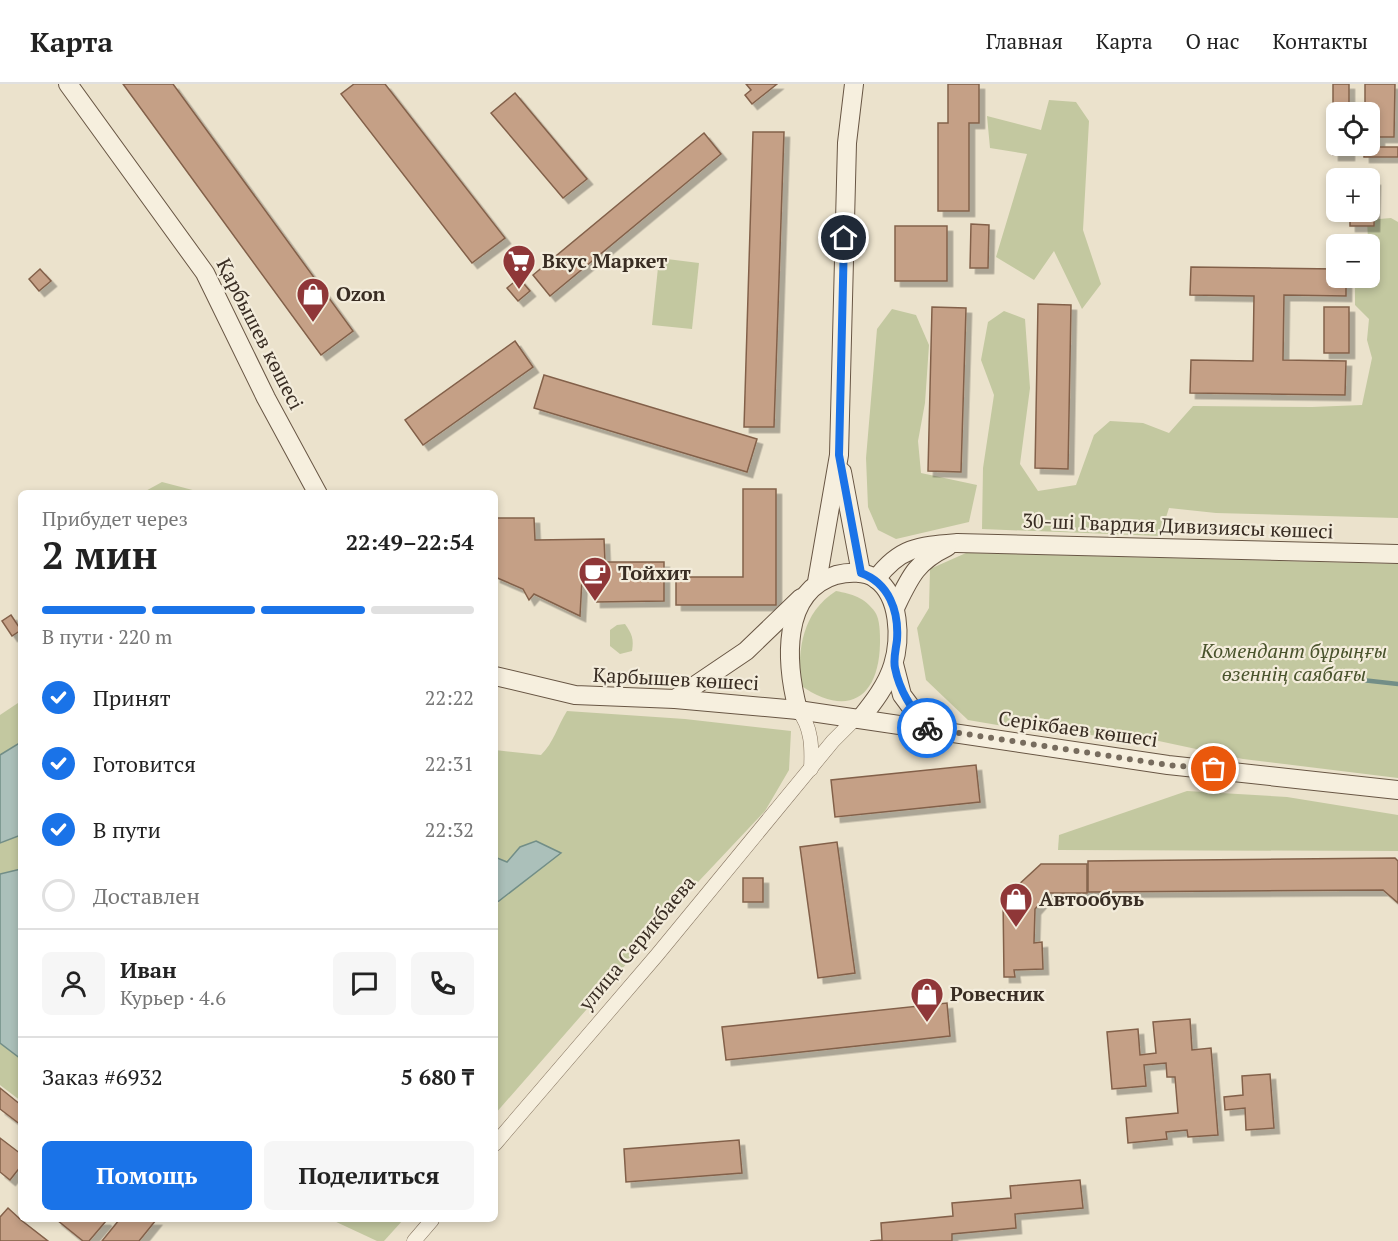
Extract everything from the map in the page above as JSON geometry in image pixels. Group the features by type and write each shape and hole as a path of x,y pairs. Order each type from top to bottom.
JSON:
{"main road":[{"name":"Қарбышев көшесі","path":"68,84 205,273 266,398 316,490"},
{"path":"798,710 790,679 789,652 793,627 811,588 839,455 847,143 854,84"},
{"path":"839,455 868,576 895,608"},
{"path":"928,730 902,695 894,664 897,637 895,608 916,567 927,557 957,543"},
{"name":"30-ші Гвардия Дивизиясы көшесі","path":"868,576 904,551 926,545 957,543 1398,554"},
{"path":"675,699 746,651 811,588 839,574 868,576"},
{"path":"858,719 875,700 894,664"},
{"name":"Қарбышев көшесі","path":"498,677 575,696 675,699 798,710 858,719"},
{"name":"Серікбаев көшесі","path":"858,719 1168,765 1398,790"}],"street":[{"path":"798,710 807,724 811,741 811,769"},
{"name":"улица Серикбаева","path":"498,1140 657,955 811,769 858,719"},
{"path":"414,1241 430,1222"}],"green space":[{"path":"1049,100 1076,102 1089,121 1083,230 1101,284 1082,309 1054,251 1034,280 996,257 1027,154 990,148 987,116 1041,130"},
{"path":"1391,218 1398,222 1398,518 1216,513 1169,508 1160,536 982,529 983,468 994,395 981,360 988,322 1004,311 1025,319 1030,388 1020,464 1038,491 1076,485 1094,435 1110,421 1143,423 1169,433 1193,406 1362,405 1372,358 1367,340 1369,319 1355,305 1355,288 1380,288 1380,234 1368,234 1367,222 1380,222 1380,219"},
{"path":"659,258 699,263 692,329 652,325"},
{"path":"892,309 916,315 929,345 925,403 918,441 921,473 977,485 969,522 896,539 878,530 868,507 866,458 877,329"},
{"path":"162,482 193,490 147,490"},
{"name":"Комендант бұрыңғы өзеннің саябағы","path":"966,553 1398,564 1398,778 1243,759 1154,740 1026,730 968,720 926,680 917,628 929,608 930,569"},
{"path":"836,591 852,595 867,603 877,615 879,627 880,643 874,678 867,690 846,701 832,700 817,695 800,685 800,658 804,632 816,610"},
{"path":"625,624 632,637 632,651 620,654 610,646 610,630 617,625"},
{"path":"18,703 18,744 0,755 0,715"},
{"path":"567,711 685,719 791,731 789,770 765,811 699,881 498,1111 498,904 520,847 507,862 498,858 498,750 541,755 552,740"},
{"path":"1187,791 1287,797 1398,815 1398,851 1058,850 1059,835"},
{"path":"18,836 18,870 0,874 0,843"},
{"path":"0,1043 18,1057 18,1099 0,1085"},
{"path":"336,1222 401,1222 384,1241 377,1241"}],"water":[{"path":"18,744 18,836 0,843 0,755"},
{"path":"536,841 561,853 498,902 498,858 507,862 520,847"},
{"path":"18,870 18,1057 0,1043 0,874"}],"building":[{"path":"123,84 173,84 353,331 321,355"},
{"path":"354,84 385,84 505,238 472,263 341,94"},
{"path":"746,84 777,84 752,104 745,95 751,90"},
{"path":"948,84 979,84 979,123 969,123 969,211 938,211 938,123 948,123"},
{"path":"1333,84 1349,84 1349,102 1333,102"},
{"path":"1365,84 1395,84 1394,137 1380,137 1380,102 1365,102"},
{"path":"515,93 587,179 563,198 491,113"},
{"path":"753,132 784,132 774,427 744,427"},
{"path":"704,133 721,154 550,296 533,275"},
{"path":"1380,147 1398,147 1398,157 1364,157 1380,156"},
{"path":"1350,222 1374,222 1374,226 1350,226"},
{"path":"971,224 989,225 988,268 970,268"},
{"path":"895,226 947,226 947,281 895,281"},
{"path":"1191,267 1326,269 1326,288 1346,288 1346,296 1284,295 1283,360 1346,361 1345,395 1190,393 1191,360 1253,361 1254,296 1190,295"},
{"path":"40,269 51,281 39,291 29,279"},
{"name":"Вкус Маркет","path":"519,278 530,291 518,301 507,288"},
{"path":"1038,304 1071,305 1068,469 1035,468"},
{"path":"932,307 966,308 961,472 928,471"},
{"path":"1324,307 1349,307 1349,353 1324,353"},
{"path":"515,341 533,367 423,445 405,420"},
{"path":"544,375 757,439 747,472 534,408"},
{"path":"743,489 776,489 776,605 676,605 676,577 743,577"},
{"path":"498,518 534,518 535,540 604,539 605,562 664,562 664,601 595,602 595,578 582,579 580,616 534,594 529,600 523,589 498,578"},
{"path":"11,615 18,626 18,632 12,636 2,621"},
{"path":"976,765 980,802 835,817 831,780"},
{"path":"837,842 855,973 818,978 800,847"},
{"path":"1395,858 1398,861 1398,903 1383,890 1088,892 1088,861"},
{"path":"1041,864 1087,864 1087,893 1049,893 1035,909 1034,943 1042,942 1043,969 1014,970 1015,977 1004,977 1003,899"},
{"path":"743,878 763,878 763,902 743,902"},
{"path":"947,1003 950,1036 726,1060 722,1027"},
{"path":"1190,1019 1192,1050 1211,1048 1218,1135 1188,1137 1187,1130 1166,1132 1167,1139 1128,1143 1126,1118 1178,1113 1175,1077 1167,1077 1166,1063 1144,1065 1146,1086 1112,1089 1107,1032 1138,1029 1140,1055 1156,1053 1153,1022"},
{"path":"1270,1074 1274,1128 1246,1130 1245,1108 1225,1110 1224,1097 1243,1095 1242,1076"},
{"path":"0,1088 18,1103 18,1123 0,1109"},
{"path":"0,1138 18,1152 18,1170 10,1180 0,1172"},
{"path":"739,1140 742,1173 626,1182 624,1149"},
{"path":"1080,1180 1083,1208 1015,1214 1016,1228 952,1234 952,1241 870,1241 882,1240 881,1223 953,1216 952,1203 1011,1198 1010,1186"},
{"path":"8,1208 18,1217 18,1222 24,1222 48,1241 0,1241 0,1217"},
{"path":"59,1222 105,1222 89,1241 83,1241"},
{"path":"117,1222 154,1222 139,1241 102,1241"}],"waterway":[{"path":"1362,680 1398,684"}],"way so far":[{"path":"927,728 928,730 1168,765 1214,769"}],"place":[{"name":"Вкус Маркет","path":"519,290"},
{"name":"Ozon","path":"313,323"},
{"name":"Тойхит","path":"595,602"},
{"name":"Автообувь","path":"1016,928"},
{"name":"Ровесник","path":"927,1023"}],"route":[{"path":"844,238 839,455 861,573 876,579 885,589 895,608 897,637 894,664 899,685 902,695 927,728"}]}
